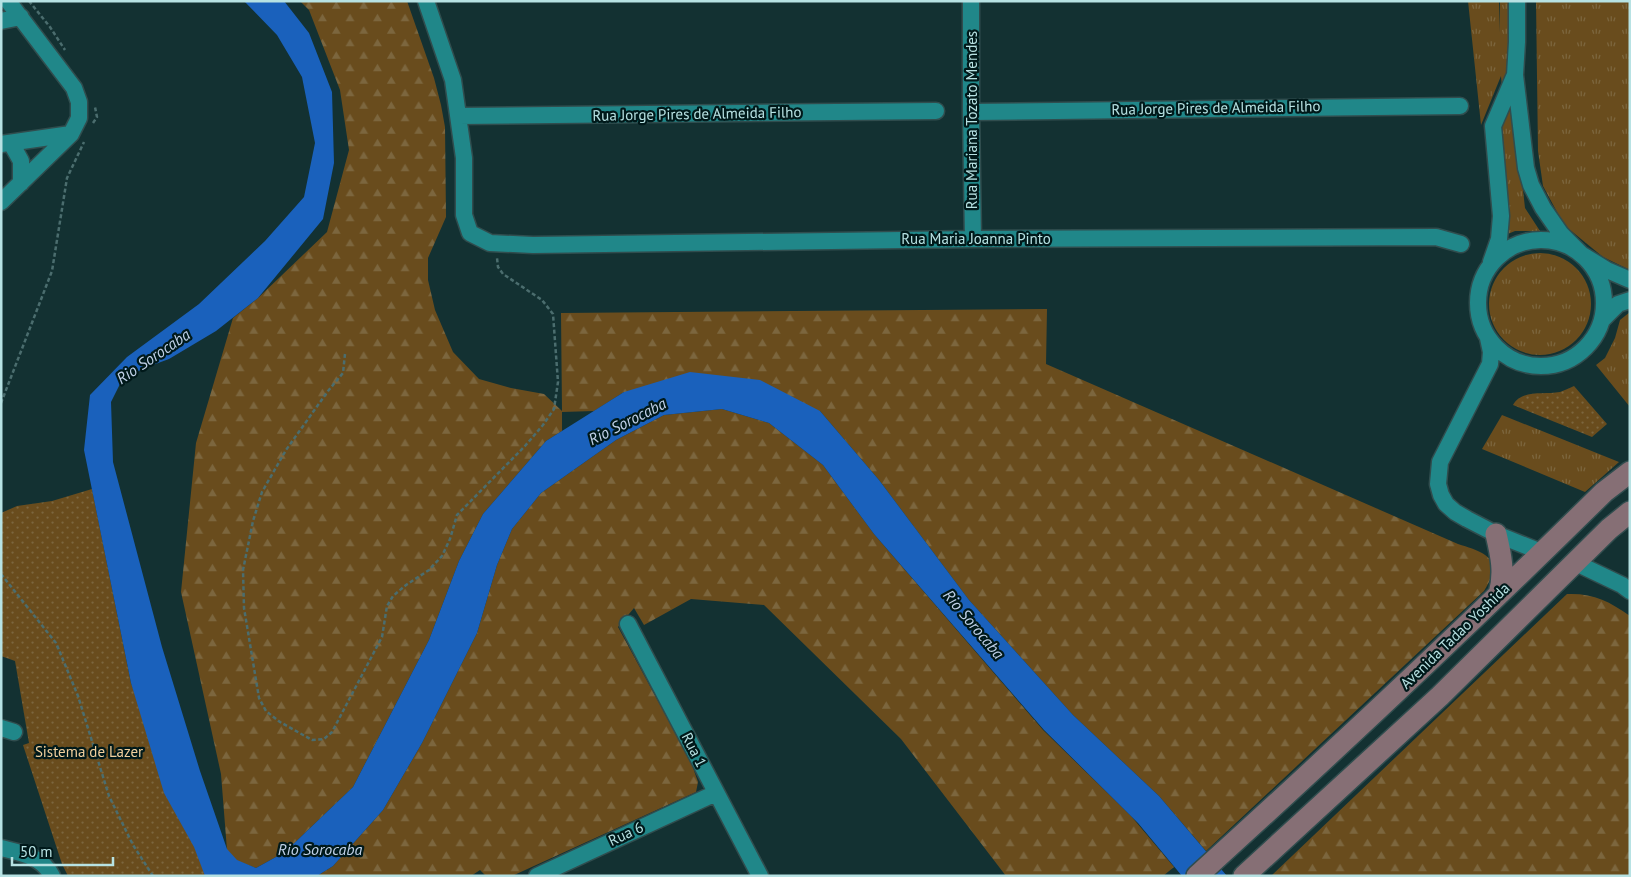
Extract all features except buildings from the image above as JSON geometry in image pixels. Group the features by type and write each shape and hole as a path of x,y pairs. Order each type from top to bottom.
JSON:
{"main road":[{"name":"Avenida Tadao Yoshida","path":"1197,876 1281,800 1604,492 1630,472"},
{"path":"1244,876 1440,696 1609,530 1630,512"},
{"path":"1496,534 1502,563 1503,580 1499,594"},
{"path":"1541,552 1576,563"}],"street":[{"path":"1,202 20,183 78,136 80,102 74,88 8,1"},
{"path":"426,1 453,80 464,158 464,215 470,233 493,250"},
{"name":"Rua Mariana Tozato Mendes","path":"971,1 973,239"},
{"path":"1488,338 1496,347 1516,361 1527,365 1551,366 1563,363 1584,350 1595,336 1602,320 1605,296 1597,272 1561,234 1543,208 1531,185 1526,168 1515,75 1518,42 1517,1"},
{"path":"1,21 21,17"},
{"path":"1515,75 1493,126 1501,216 1496,249 1482,281 1478,305 1491,352 1490,364 1440,462 1438,484 1443,499 1455,512 1496,534 1541,552"},
{"name":"Rua Jorge Pires de Almeida Filho","path":"971,112 1460,106"},
{"name":"Rua Jorge Pires de Almeida Filho","path":"458,116 936,111"},
{"path":"6,144 78,136"},
{"path":"6,144 21,161 20,183"},
{"name":"Rua Maria Joanna Pinto","path":"493,250 533,245 973,239 1436,237 1461,244"},
{"path":"1487,271 1503,253 1524,242 1548,240 1571,247 1608,270 1630,280"},
{"path":"1602,320 1618,304 1630,300"},
{"path":"1576,563 1622,585 1630,591"},
{"name":"Rua 1","path":"628,624 760,876"},
{"name":"Rua 6","path":"537,876 716,793"},
{"path":"1,848 34,857 44,864 52,876"}],"path":[{"path":"29,1 50,27 65,50"},
{"path":"93,98 97,117 93,124"},
{"path":"1,403 52,272 67,178 78,136"},
{"path":"346,354 343,373 286,450 262,492 253,521 242,570 244,608 259,698 266,711 280,722 312,740 324,739 332,732 382,637 386,606 393,596 429,570 442,556 450,539 457,515 524,446 543,425 554,409 558,382 553,314 542,300 503,274 498,267 493,250"},
{"path":"1,574 56,643 78,696 108,796 133,845 153,876"}],"green space":[{"path":"300,1 407,1 434,78 445,127 446,217 428,258 428,280 435,310 453,352 479,379 511,388 544,394 562,411 561,313 1047,309 1046,364 1484,554 1492,564 1490,580 1484,591 1206,851 1159,796 1073,715 969,600 879,480 820,411 624,392 594,411 562,412 562,431 546,441 483,514 459,561 429,640 353,787 285,852 256,868 237,861 227,850 221,774 181,592 196,443 233,318 258,298 327,232 349,150 340,90 309,10"},
{"path":"1468,1 1499,1 1500,33 1500,1 1509,1 1509,65 1525,208 1540,231 1515,231 1503,236 1499,124 1504,112 1501,76 1481,125"},
{"path":"1536,1 1630,1 1630,270 1603,257 1564,225 1543,186 1538,151"},
{"path":"1540,253 1559,257 1576,268 1587,285 1591,304 1587,323 1576,340 1559,351 1540,355 1521,351 1504,340 1493,323 1489,304 1493,285 1504,268 1521,257"},
{"path":"1630,312 1630,407 1596,365 1605,358 1615,338 1620,320"},
{"path":"1574,386 1607,424 1592,437 1513,405 1517,400 1528,395 1560,392"},
{"path":"722,409 769,423 823,465 874,534 1043,730 1131,816 1174,867 1163,876 1006,876 901,739 764,605 691,599 644,625 634,608 618,627 691,762 698,782 696,792 512,876 486,876 480,870 471,876 317,876 333,866 383,810 422,743 477,633 497,565 512,529 541,493 616,440 664,415"},
{"path":"1502,415 1619,462 1585,492 1482,449"},
{"name":"Sistema de Lazer","path":"92,489 131,683 206,876 68,876 62,864 23,745 29,743 15,661 1,656 1,513 17,506 52,501"},
{"path":"1567,594 1585,595 1600,599 1630,616 1630,876 1271,876"}],"water":[{"name":"Rio Sorocaba","path":"244,1 284,1 309,33 332,92 334,163 323,219 258,298 216,331 169,359 142,369 121,382 111,402 113,462 162,647 200,771 227,849 237,860 256,868 285,852 353,787 429,640 459,561 483,514 546,441 624,392 690,372 760,380 820,411 879,480 969,600 1073,715 1159,796 1227,876 1182,876 1138,823 1044,730 874,534 823,465 769,423 722,409 664,415 616,440 541,493 512,529 497,565 477,633 422,743 383,810 333,866 317,876 205,876 194,847 164,793 131,683 84,450 90,395 127,357 199,304 265,241 304,197 315,143 302,77 277,35"}]}
